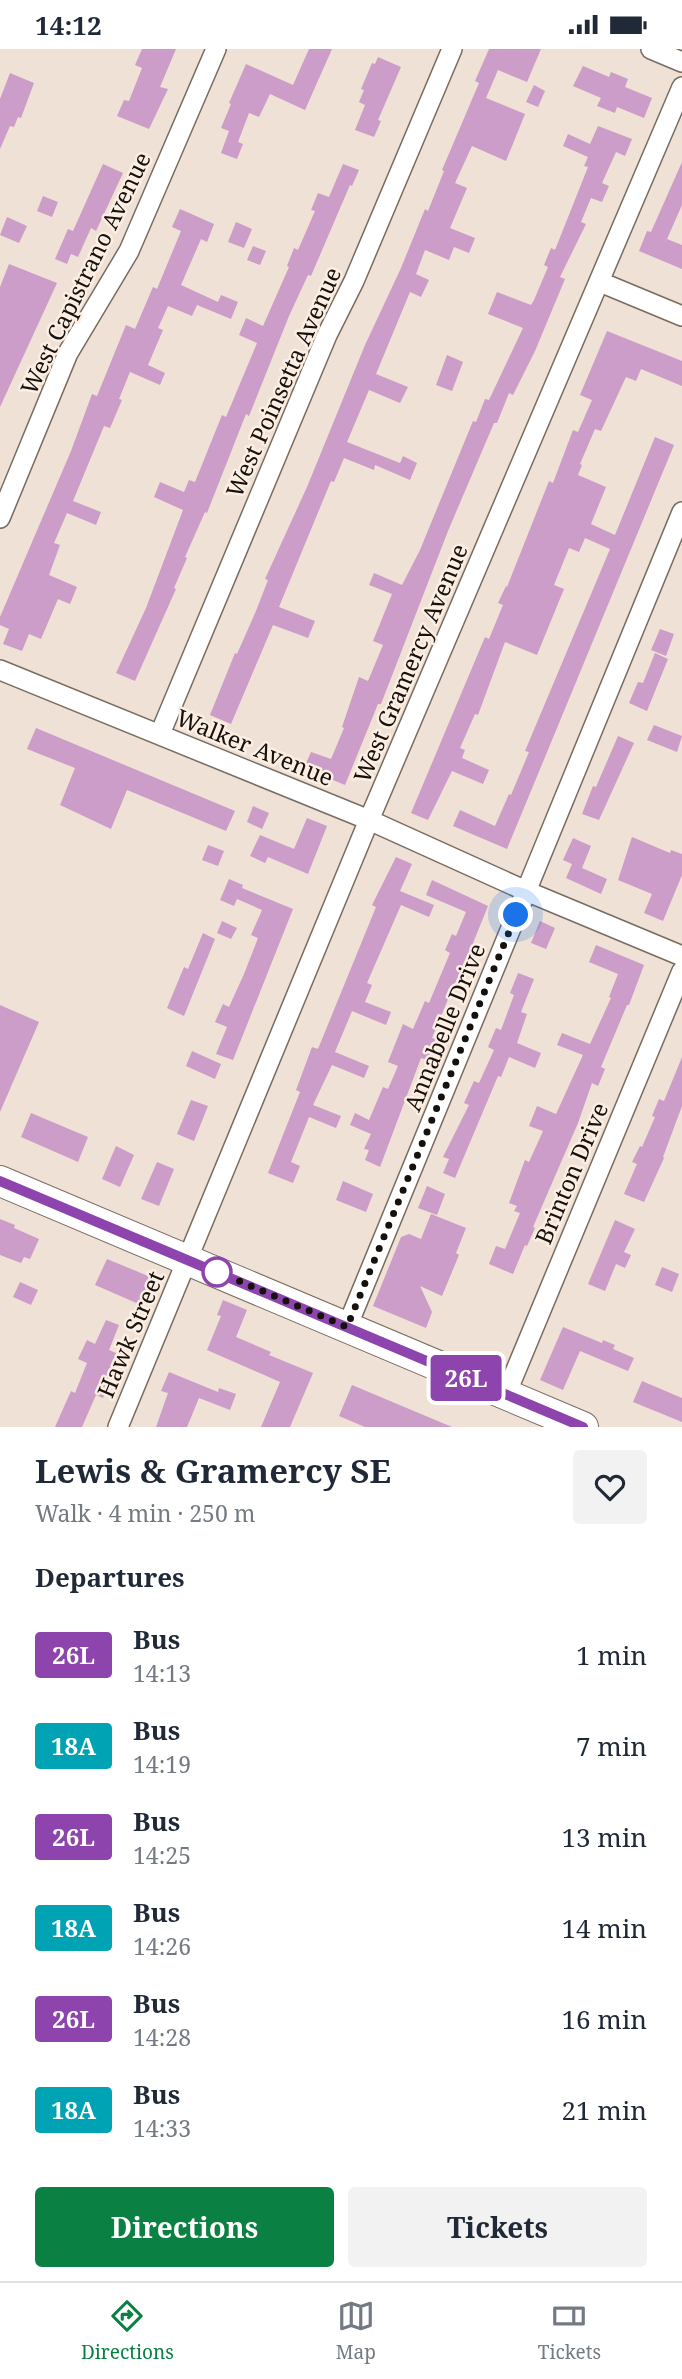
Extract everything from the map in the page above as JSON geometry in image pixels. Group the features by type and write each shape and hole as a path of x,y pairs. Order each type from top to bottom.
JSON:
{"main road":[{"path":"0,1181 583,1427"}],"street":[{"name":"West Capistrano Avenue","path":"0,518 68,353 129,251 216,49"},
{"name":"West Poinsetta Avenue","path":"160,734 323,346 354,281 452,49"},
{"path":"651,49 682,62"},
{"name":"West Gramercy Avenue","path":"188,1260 369,820 682,87"},
{"path":"600,282 682,316"},
{"name":"Annabelle Drive","path":"347,1327 682,512"},
{"name":"Walker Avenue","path":"0,670 369,820 526,891 682,956"},
{"name":"Brinton Drive","path":"506,1394 682,971"},
{"name":"Hawk Street","path":"118,1427 188,1260"}],"building":[{"path":"142,49 176,49 160,87 168,89 149,129 117,116 124,100 129,101 142,68 135,65"},
{"path":"309,49 332,49 305,110 270,94 259,117 249,113 238,142 243,144 237,159 221,153 229,131 221,128 246,64 293,85"},
{"path":"489,49 541,49 527,82 498,70 486,98 525,114 506,161 472,146 455,183 467,188 450,228 475,238 469,253 454,247 449,260 425,250 416,274 429,280 421,297 410,292 376,374 408,387 400,403 369,390 347,442 400,463 403,456 417,463 410,480 375,465 374,470 344,458 334,482 331,481 279,607 315,621 308,638 273,625 231,724 210,715 235,653 237,654 256,611 268,580 265,579 307,487 365,345 425,209 428,211 444,171 442,170 479,83 475,81"},
{"path":"378,57 401,67 378,120 381,121 374,137 355,130 365,105 359,102 364,90 361,89 372,63 375,64"},
{"path":"583,66 609,77 611,72 628,79 625,87 652,98 644,118 617,107 615,113 597,106 601,98 573,86"},
{"path":"10,73 34,83 21,118 18,117 14,127 10,126 0,149 0,99"},
{"path":"534,85 545,91 538,107 526,102"},
{"path":"598,126 632,139 625,156 616,152 602,183 609,186 602,202 591,198 581,222 586,224 560,277 565,279 535,351 513,395 509,393 497,423 494,423 448,531 381,704 378,704 345,785 304,768 311,752 331,759 344,728 342,727 359,677 368,681 383,645 373,641 392,594 369,585 374,573 402,585 420,550 473,421 476,422 485,399 489,400 523,328 488,314 497,292 531,305 534,300 548,267 544,265 551,248 555,250 588,167 584,166 588,157 563,146 568,134 590,144"},
{"path":"682,162 682,205 667,239 682,245 682,269 639,251 647,231 651,232"},
{"path":"103,164 123,173 96,231 91,228 78,257 71,254 67,264 55,259 68,229 73,231"},
{"path":"343,164 359,170 311,276 308,275 289,316 249,416 246,414 207,513 205,512 185,557 187,558 174,588 176,589 135,681 116,673 146,608 183,510 154,497 160,482 184,492 189,480 195,482 222,415 226,417 257,343 239,335 246,318 263,326 289,267 287,266 294,248 298,250 315,211 311,210 318,193 329,197"},
{"path":"43,196 58,202 52,217 37,211"},
{"path":"180,209 214,224 207,242 201,239 181,285 218,302 221,295 238,302 231,319 197,305 192,316 168,306 158,328 163,330 148,365 165,373 160,385 130,372 110,428 104,426 73,501 101,512 96,525 67,513 54,543 60,545 49,575 77,587 70,604 58,599 41,639 29,634 22,651 3,644 9,629 0,625 0,617 71,451 92,394 97,396 126,325 135,329 153,287 157,289 181,231 172,227"},
{"path":"7,217 27,226 19,243 0,235"},
{"path":"236,222 252,229 244,248 228,242"},
{"path":"253,246 266,251 260,265 247,260"},
{"path":"9,264 57,283 0,407 0,287"},
{"path":"607,331 682,361 682,386 641,369 636,381 626,377 601,431 595,429 580,464 582,465 578,475 606,487 591,524 615,535 655,437 674,445 507,849 453,826 460,810 495,826 509,794 511,795 529,752 525,751 610,549 585,538 579,552 569,548 554,585 564,589 537,655 505,642 478,715 475,714 460,748 465,750 462,758 489,770 483,784 452,771 428,820 411,813 485,637 489,639 503,605 498,603 507,587 549,481 553,483 573,430 578,432 592,400 580,395"},
{"path":"447,355 463,362 452,391 436,385"},
{"path":"660,629 674,634 666,656 651,650"},
{"path":"655,653 668,659 647,711 629,703 638,682 643,683"},
{"path":"654,725 682,736 677,752 647,740"},
{"path":"36,728 235,811 226,831 127,790 111,829 60,805 75,768 27,749"},
{"path":"618,736 634,743 599,820 582,814"},
{"path":"253,806 269,813 262,829 247,822"},
{"path":"307,818 327,826 308,874 268,857 265,863 250,856 260,835 294,849"},
{"path":"632,837 670,853 671,850 682,854 682,875 663,921 644,913 652,894 618,880"},
{"path":"573,838 591,846 582,868 607,879 601,894 566,878 572,864 563,860"},
{"path":"208,845 224,851 218,866 202,860"},
{"path":"396,857 412,864 400,891 434,905 429,917 401,905 367,983 372,985 365,1002 391,1012 386,1025 352,1011 335,1052 369,1066 364,1078 332,1065 313,1105 341,1116 336,1128 309,1117 291,1162 300,1166 293,1183 268,1173 300,1092 296,1090 312,1047 318,1049 376,907 372,905"},
{"path":"229,879 243,885 242,888 293,909 233,1060 216,1054 227,1027 215,1022 223,1004 229,1007 244,974 258,938 251,935 262,910 237,899 234,906 220,900"},
{"path":"432,880 488,906 473,943 476,945 451,992 432,1038 436,1039 427,1060 421,1058 380,1167 365,1160 369,1150 364,1149 371,1134 350,1125 355,1113 369,1120 383,1087 388,1089 398,1066 388,1062 403,1024 413,1029 425,1001 429,1003 450,953 445,950 452,934 456,936 466,912 426,895"},
{"path":"222,921 237,928 231,939 217,933"},
{"path":"540,921 555,928 546,949 531,943"},
{"path":"203,933 215,939 184,1016 167,1008 184,967 188,969"},
{"path":"596,945 644,965 601,1067 605,1069 598,1086 592,1083 578,1123 533,1227 535,1228 513,1274 489,1264 496,1246 505,1249 520,1213 514,1211 517,1206 509,1203 525,1160 529,1162 543,1131 529,1126 537,1106 556,1114 583,1055 557,1045 562,1033 590,1044 611,998 609,997 618,974 589,962"},
{"path":"518,973 534,979 521,1012 527,1014 517,1043 541,1053 535,1068 509,1057 501,1077 498,1076 455,1178 443,1173 449,1159 443,1157 469,1105 464,1103 474,1081 479,1083 494,1050 488,1047 496,1028 501,1030 514,995 510,993"},
{"path":"0,1005 39,1022 0,1112"},
{"path":"192,1051 221,1064 215,1079 186,1066"},
{"path":"682,1057 682,1106 664,1158 644,1202 624,1194 637,1164 632,1162 655,1117 652,1116 659,1099 664,1101"},
{"path":"191,1100 208,1106 194,1141 177,1134"},
{"path":"31,1113 88,1137 78,1162 21,1137"},
{"path":"116,1146 134,1155 120,1187 102,1179"},
{"path":"157,1162 174,1169 159,1206 141,1199"},
{"path":"343,1181 373,1194 366,1212 336,1200"},
{"path":"427,1186 445,1194 437,1215 418,1208"},
{"path":"431,1214 466,1228 456,1253 459,1255 442,1296 420,1286 432,1312 426,1328 373,1306 401,1237 409,1234 421,1239"},
{"path":"0,1219 39,1239 30,1259 24,1257 21,1263 0,1255"},
{"path":"615,1220 635,1229 624,1252 631,1255 625,1268 616,1264 605,1291 588,1284"},
{"path":"107,1259 153,1278 141,1305 95,1285"},
{"path":"662,1267 679,1274 672,1292 655,1285"},
{"path":"20,1282 38,1290 31,1305 13,1297"},
{"path":"223,1300 247,1310 236,1337 271,1352 269,1355 313,1373 290,1427 261,1427 280,1382 207,1350 221,1316 217,1315"},
{"path":"106,1320 119,1325 109,1350 121,1355 103,1398 96,1395 82,1427 55,1427 71,1391 75,1393 87,1363 78,1359 87,1340 95,1344"},
{"path":"563,1327 602,1343 603,1340 615,1345 613,1349 634,1358 628,1371 580,1351 563,1390 540,1380"},
{"path":"169,1372 218,1392 219,1388 236,1394 230,1410 199,1398 187,1427 156,1427 168,1393 161,1391"},
{"path":"642,1381 682,1398 682,1422 633,1402"},
{"path":"352,1385 452,1427 365,1427 339,1416"}],"bus line":[{"name":"26L","path":"0,1181 583,1427"}],"route":[{"path":"217,1272 211,1269 347,1327 516,915"}]}
